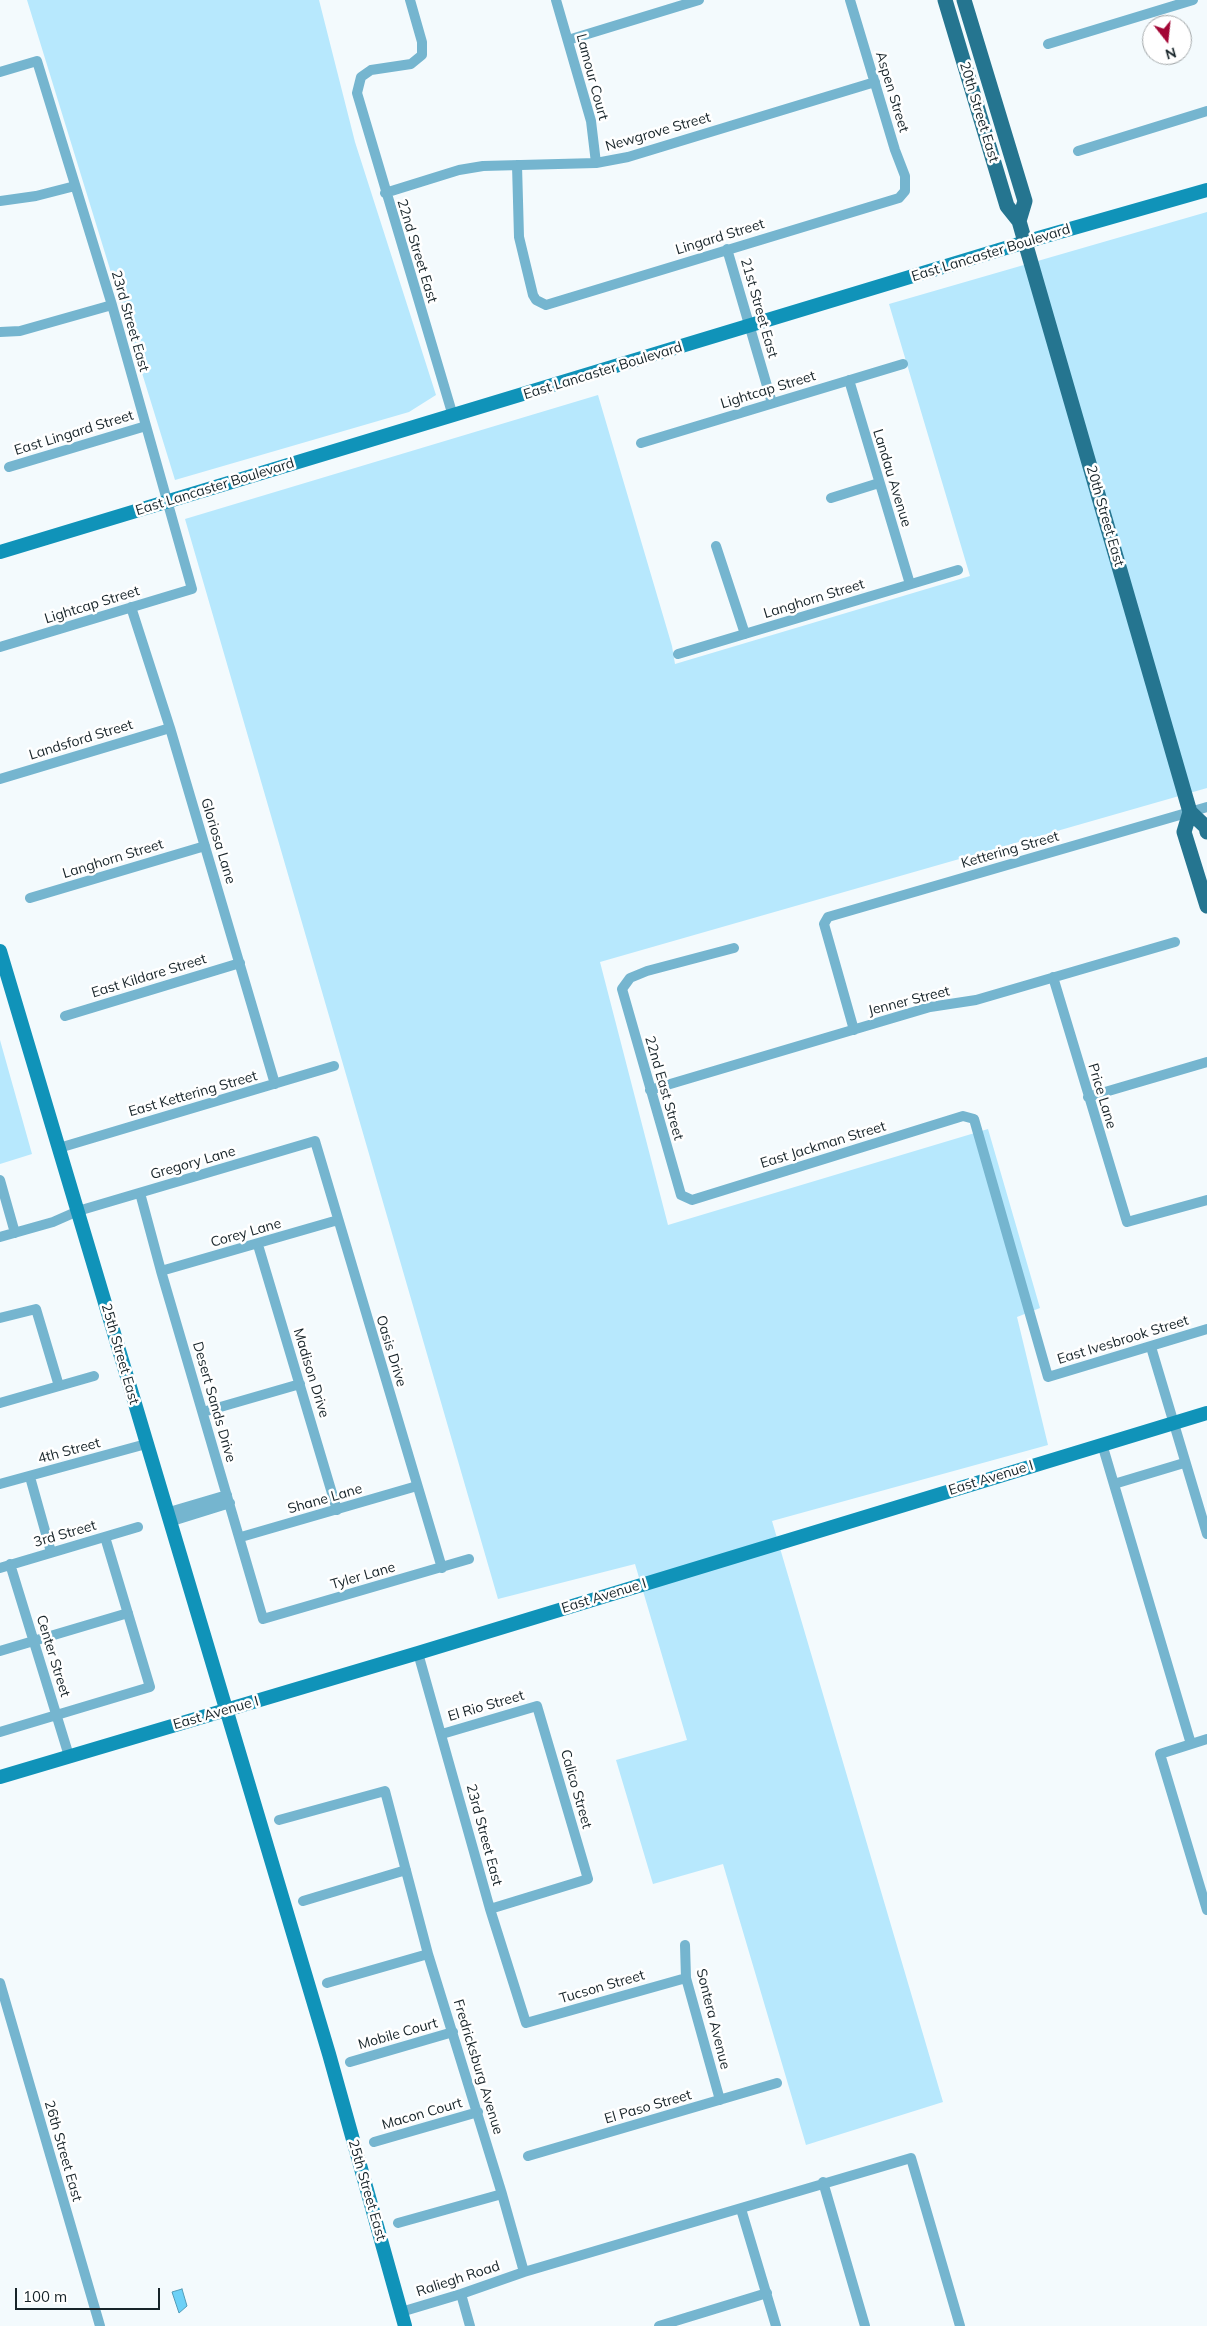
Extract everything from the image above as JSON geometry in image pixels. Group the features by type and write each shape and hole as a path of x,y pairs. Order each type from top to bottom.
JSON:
{"main road":[{"name":"20th Street East","path":"945,0 1007,206 1019,221 1190,812 1206,827 1207,832"},
{"name":"20th Street East","path":"964,0 1025,201 1019,221"},
{"name":"East Lancaster Boulevard","path":"0,552 1025,242 1207,190"},
{"name":"20th Street East","path":"1190,812 1184,832 1207,906"},
{"name":"25th Street East","path":"0,951 167,1518 329,2054 405,2326"},
{"name":"East Avenue I","path":"0,1777 226,1711 1207,1413"}],"street":[{"name":"22nd Street East","path":"410,0 422,42 422,56 411,64 371,70 361,77 357,93 385,193 453,416"},
{"name":"Lamour Court","path":"556,0 591,121 596,163"},
{"path":"568,40 699,0"},
{"name":"Aspen Street","path":"850,0 905,176 905,191"},
{"path":"1048,44 1192,0"},
{"name":"23rd Street East","path":"0,72 37,61 112,305 192,589"},
{"name":"Newgrove Street","path":"385,193 459,170 482,166 596,163 628,156 875,82"},
{"path":"1078,151 1207,111"},
{"name":"Lingard Street","path":"517,165 519,237 533,295 541,303 553,305 727,249 887,202 899,198 905,191"},
{"path":"0,201 36,196 75,186"},
{"name":"21st Street East","path":"727,249 772,403"},
{"path":"0,332 20,331 112,305"},
{"name":"Lightcap Street","path":"641,443 903,364"},
{"name":"Landau Avenue","path":"849,380 910,584"},
{"name":"East Lingard Street","path":"9,467 146,426"},
{"path":"831,498 879,483"},
{"path":"716,546 745,634"},
{"name":"Langhorn Street","path":"678,654 958,570"},
{"name":"Lightcap Street","path":"0,647 192,589"},
{"name":"Gloriosa Lane","path":"131,607 170,728 275,1084"},
{"name":"Landsford Street","path":"0,779 170,728"},
{"name":"Kettering Street","path":"854,1030 824,924 828,917 1207,807"},
{"name":"Langhorn Street","path":"30,898 205,846"},
{"name":"Jenner Street","path":"650,1090 930,1007 976,1000 1175,942"},
{"name":"22nd East Street","path":"681,1195 622,989 630,978 647,970 734,948"},
{"name":"East Kildare Street","path":"65,1016 240,964"},
{"name":"Price Lane","path":"1053,977 1127,1222 1207,1200"},
{"path":"1088,1097 1207,1062"},
{"name":"East Kettering Street","path":"59,1148 334,1066"},
{"name":"East Jackman Street","path":"681,1195 692,1200 963,1116 974,1120 1048,1377"},
{"name":"Gregory Lane","path":"0,1237 53,1222 78,1211 315,1141"},
{"name":"Oasis Drive","path":"315,1141 442,1568"},
{"path":"0,1180 15,1233"},
{"name":"Desert Sands Drive","path":"140,1193 161,1271 228,1499 241,1537 263,1619"},
{"name":"Corey Lane","path":"161,1271 258,1245 338,1220"},
{"name":"Madison Drive","path":"258,1245 336,1510"},
{"path":"0,1318 36,1309 59,1386"},
{"name":"East Ivesbrook Street","path":"1048,1377 1207,1329"},
{"path":"1151,1347 1184,1463 1207,1534"},
{"path":"0,1403 94,1376"},
{"path":"203,1412 300,1384"},
{"name":"4th Street","path":"0,1484 146,1444"},
{"path":"1102,1444 1191,1744"},
{"path":"1114,1484 1184,1463"},
{"path":"30,1476 51,1552"},
{"name":"Shane Lane","path":"241,1537 417,1486"},
{"path":"167,1518 228,1499"},
{"name":"3rd Street","path":"5,1566 138,1527"},
{"path":"0,1732 150,1687 105,1537"},
{"name":"Tyler Lane","path":"263,1619 469,1559"},
{"name":"Center Street","path":"5,1566 34,1640 69,1756"},
{"path":"0,1651 128,1613"},
{"name":"23rd Street East","path":"418,1653 490,1909 526,2023"},
{"name":"El Rio Street","path":"442,1734 537,1706"},
{"name":"Calico Street","path":"490,1909 588,1879 537,1706"},
{"path":"1207,1739 1160,1754 1207,1910"},
{"name":"Fredricksburg Avenue","path":"279,1820 385,1791 428,1954 478,2112 524,2272"},
{"path":"303,1901 406,1870"},
{"name":"Sontera Avenue","path":"686,1945 686,1978 720,2100"},
{"path":"327,1983 428,1954"},
{"name":"Tucson Street","path":"526,2023 686,1978"},
{"name":"26th Street East","path":"0,1983 100,2326"},
{"name":"Mobile Court","path":"350,2062 453,2032"},
{"name":"El Paso Street","path":"528,2156 777,2083"},
{"name":"Macon Court","path":"374,2142 478,2112"},
{"name":"Raliegh Road","path":"401,2312 524,2272 741,2209 823,2182 911,2158 960,2326"},
{"path":"823,2182 866,2326"},
{"path":"398,2223 502,2194"},
{"path":"741,2209 776,2326"},
{"path":"659,2326 767,2293"},
{"path":"461,2294 470,2326"}],"shaded area":[{"path":"27,0 319,0 355,142 436,395 409,412 175,480"},
{"path":"1207,212 1207,788 600,962 668,1225 988,1129 1040,1308 1017,1317 1048,1445 772,1521 943,2102 806,2145 723,1864 653,1884 616,1760 687,1740 635,1564 498,1599 185,519 598,395 672,646 675,664 970,576 889,304"},
{"path":"0,1040 32,1154 0,1164"}],"water":[{"path":"182,2289 187,2306 179,2313 172,2292"}]}
